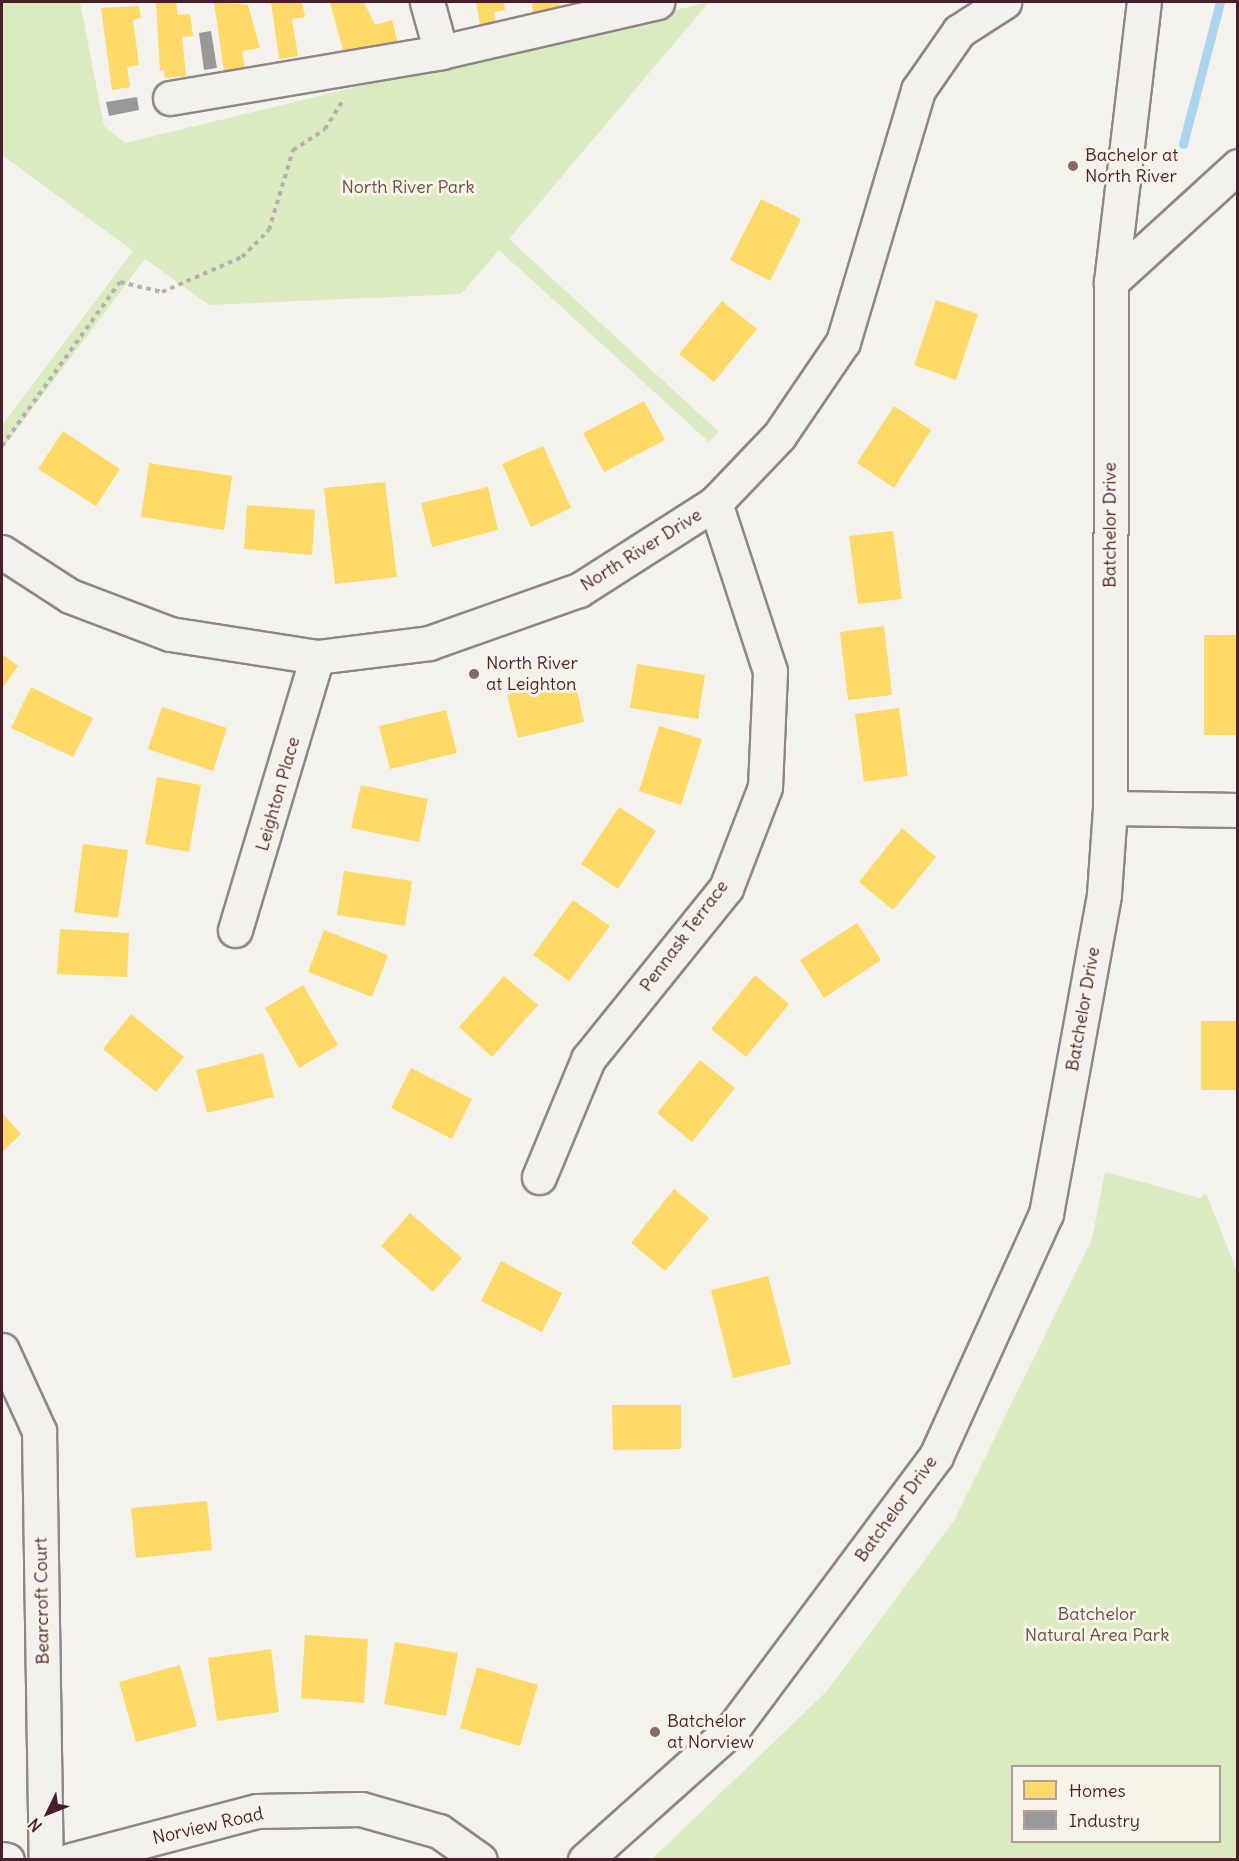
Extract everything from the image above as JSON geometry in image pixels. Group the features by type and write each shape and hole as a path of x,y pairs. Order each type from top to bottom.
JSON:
{"street":[{"path":"428,2 441,52"},
{"path":"170,98 441,52 657,2"},
{"name":"North River Drive","path":"2,552 70,596 170,634 317,657 429,643 579,590 716,503 779,436 843,342 918,90 959,31 1004,2"},
{"name":"Batchelor Drive","path":"585,1860 734,1727 936,1456 1046,1214 1104,894 1110,808 1111,282 1138,3"},
{"path":"1111,282 1238,166"},
{"name":"Pennask Terrace","path":"539,1177 588,1059 726,888 765,787 770,671 716,503"},
{"name":"Leighton Place","path":"235,930 317,657"},
{"path":"1110,808 1238,810"},
{"name":"Bearcroft Court","path":"2,1350 39,1431 46,1860"},
{"name":"Norview Road","path":"71,1860 257,1811 361,1809 439,1831 480,1860"},
{"path":"2,1858 7,1860"}],"path":[{"path":"2,446 120,282 162,292 242,257 269,230 293,150 325,129 364,65"}],"green space":[{"name":"North River Park","path":"2,2 80,2 104,126 125,143 709,2 509,239 719,432 709,442 499,250 461,294 209,305 145,259 2,449 2,425 133,251 2,155"},
{"name":"Batchelor Natural Area Park","path":"1105,1172 1200,1198 1206,1193 1237,1272 1237,1859 652,1859 827,1691 955,1519 1092,1239"}],"building: Homes":[{"path":"156,2 176,2 178,15 190,14 193,36 182,37 186,76 165,78 164,70 160,71"},
{"path":"214,2 248,5 260,48 242,51 245,69 224,72"},
{"path":"271,2 302,2 305,17 292,19 298,56 279,59"},
{"path":"330,2 364,2 375,25 392,20 398,43 344,54"},
{"path":"476,2 504,2 505,10 494,12 497,27 481,30"},
{"path":"532,2 559,2 560,7 533,13"},
{"path":"139,6 141,18 133,20 139,65 127,67 130,87 112,90 101,8"},
{"path":"761,199 801,219 770,281 730,260"},
{"path":"936,300 978,314 956,380 914,365"},
{"path":"722,301 757,329 714,382 679,354"},
{"path":"644,401 665,440 604,472 583,433"},
{"path":"894,406 931,430 894,488 857,463"},
{"path":"63,431 120,469 96,506 38,469"},
{"path":"543,446 571,508 531,527 502,464"},
{"path":"149,463 232,476 224,530 141,517"},
{"path":"385,482 397,577 335,584 324,488"},
{"path":"488,487 498,530 432,547 421,503"},
{"path":"247,505 315,510 312,555 244,549"},
{"path":"893,531 902,599 858,604 849,536"},
{"path":"884,626 892,695 848,700 840,632"},
{"path":"1204,635 1238,635 1238,735 1204,735"},
{"path":"2,654 18,666 2,689"},
{"path":"637,664 705,675 698,719 630,708"},
{"path":"574,678 584,722 518,738 507,695"},
{"path":"31,687 93,718 73,757 11,728"},
{"path":"162,707 227,728 213,771 148,749"},
{"path":"899,708 908,776 864,782 855,714"},
{"path":"446,710 457,753 390,769 379,726"},
{"path":"659,726 702,739 681,805 639,791"},
{"path":"157,777 201,785 189,852 145,844"},
{"path":"361,785 428,799 419,842 351,828"},
{"path":"619,807 656,831 618,889 581,864"},
{"path":"902,828 936,857 893,910 859,882"},
{"path":"83,844 128,850 118,918 74,912"},
{"path":"344,871 412,881 405,926 337,915"},
{"path":"573,900 610,926 569,981 533,955"},
{"path":"857,923 881,960 824,998 800,960"},
{"path":"60,929 129,933 127,977 57,974"},
{"path":"324,930 388,955 372,997 308,972"},
{"path":"755,975 789,1004 746,1057 711,1029"},
{"path":"504,976 538,1005 492,1057 459,1027"},
{"path":"303,985 338,1045 299,1068 265,1008"},
{"path":"131,1014 184,1057 156,1092 103,1049"},
{"path":"1201,1021 1238,1021 1238,1090 1201,1090"},
{"path":"263,1053 274,1097 207,1113 196,1070"},
{"path":"700,1060 735,1088 692,1142 657,1113"},
{"path":"411,1068 472,1099 452,1139 391,1108"},
{"path":"2,1113 21,1134 2,1152"},
{"path":"674,1189 709,1218 665,1271 631,1243"},
{"path":"410,1213 462,1258 433,1292 381,1246"},
{"path":"501,1261 562,1293 542,1332 481,1301"},
{"path":"768,1276 791,1364 733,1378 711,1290"},
{"path":"612,1405 681,1405 681,1449 613,1450"},
{"path":"207,1501 212,1550 136,1558 131,1508"},
{"path":"305,1635 368,1639 364,1703 301,1698"},
{"path":"395,1642 458,1653 446,1716 384,1704"},
{"path":"271,1649 279,1712 217,1721 208,1658"},
{"path":"180,1665 197,1726 136,1742 119,1682"},
{"path":"477,1667 538,1685 520,1746 460,1728"}],"building: Industry":[{"path":"211,31 217,68 204,70 199,33"},
{"path":"137,97 139,110 109,116 106,102"}],"waterway":[{"path":"1183,144 1220,2"}],"place":[{"name":"Bachelor at North River","path":"1073,166"},
{"name":"North River at Leighton","path":"474,674"},
{"name":"Batchelor at Norview","path":"655,1732"}]}
